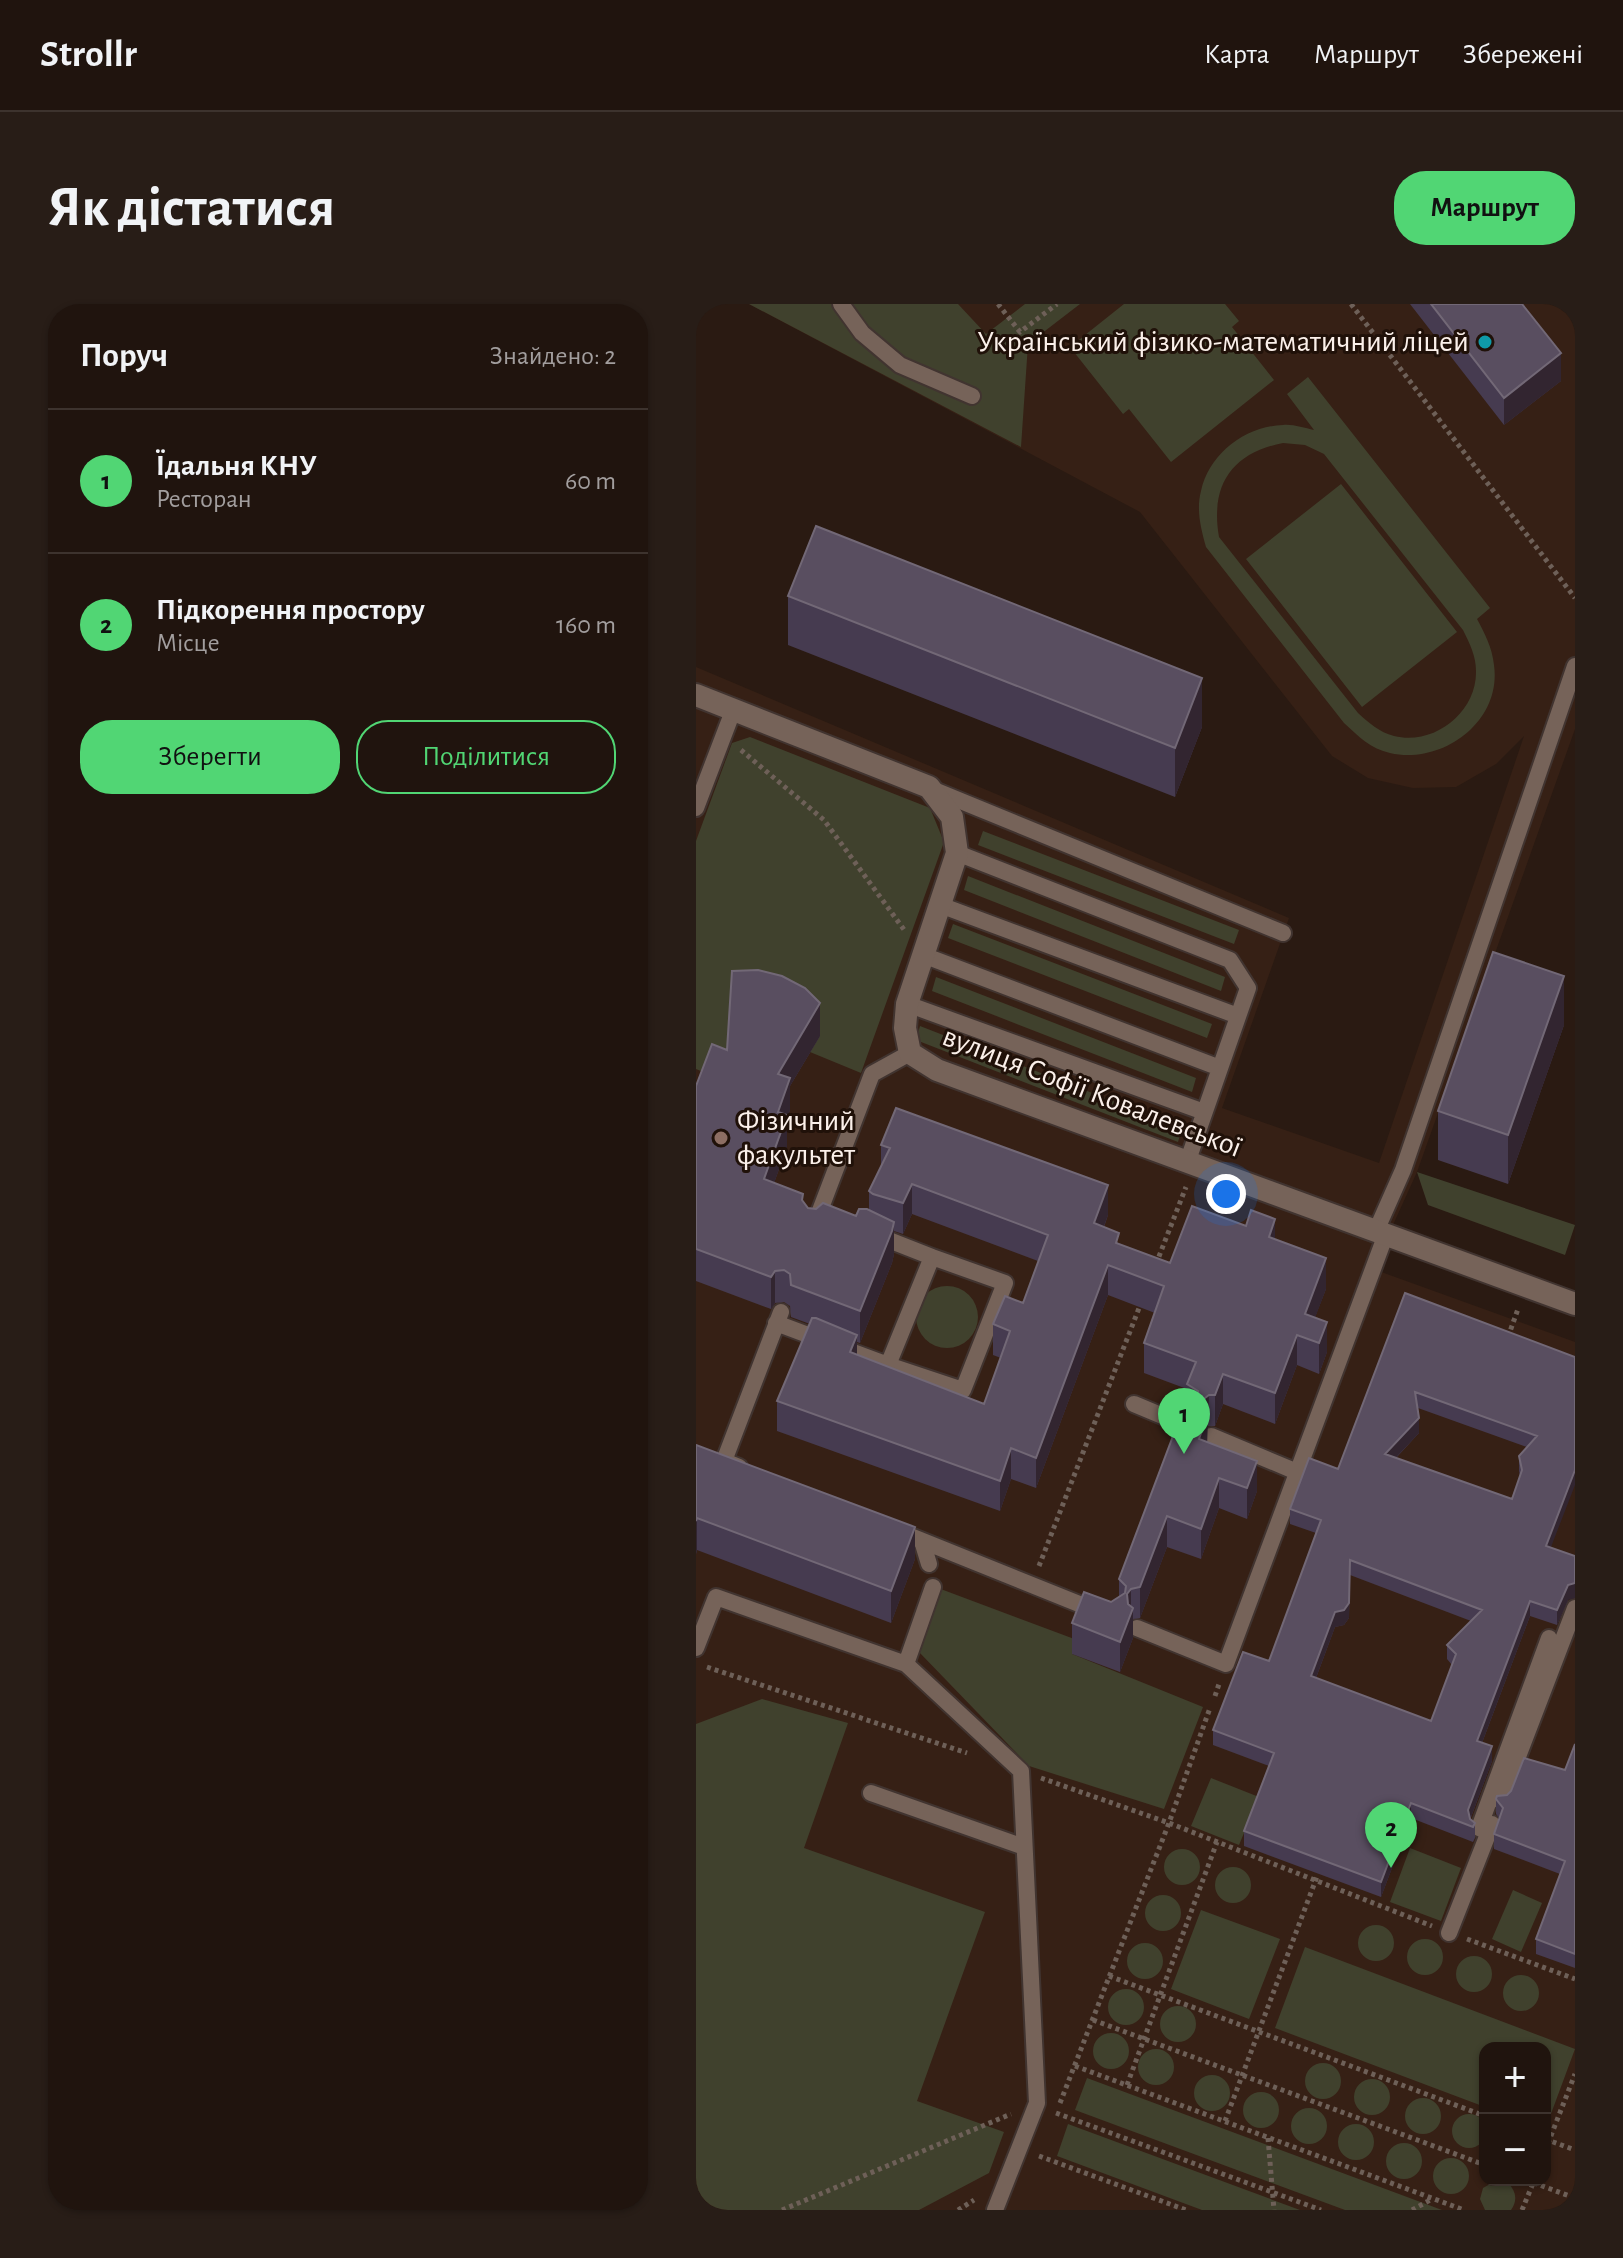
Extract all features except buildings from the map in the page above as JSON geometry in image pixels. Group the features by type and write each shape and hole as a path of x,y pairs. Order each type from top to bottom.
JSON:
{"street":[{"path":"696,695 929,787"},
{"name":"вулиця Софії Ковалевської","path":"929,787 952,817 957,853 907,1004 906,1041 910,1053 937,1070 1575,1304"}],"lane":[{"path":"841,304 862,333 900,365 972,396"},
{"path":"1137,1628 1226,1664 1403,1170 1575,666"},
{"path":"696,808 733,711"},
{"path":"929,787 1283,933"},
{"path":"957,853 1230,960 1248,988 1188,1160"},
{"path":"940,905 1238,1016"},
{"path":"923,955 1220,1068"},
{"path":"907,1004 1204,1112"},
{"path":"813,1230 825,1214 872,1074 910,1053"},
{"path":"752,1472 724,1461 779,1318 821,1340 963,1390 1005,1283 876,1235"},
{"path":"888,1365 932,1257"},
{"path":"1134,1404 1189,1427"},
{"path":"1211,1436 1297,1472"},
{"path":"879,1524 1115,1619"},
{"path":"922,1541 929,1564"},
{"path":"906,1664 933,1587"},
{"path":"696,1648 716,1597 906,1664 1021,1771 1037,2103 995,2210"},
{"path":"1449,1933 1575,1608"},
{"path":"1488,1832 1479,1828 1549,1638"},
{"path":"871,1793 1024,1847"}],"path":[{"path":"998,304 1020,332 1057,304"},
{"path":"1351,304 1575,598"},
{"path":"724,733 824,820 906,932"},
{"path":"1155,1267 1182,1198"},
{"path":"1031,1585 1144,1296"},
{"path":"1504,1345 1519,1307"},
{"path":"696,1664 977,1757"},
{"path":"1051,2127 1169,1823 1210,1708"},
{"path":"1021,1771 1169,1823 1575,1979"},
{"path":"1127,2085 1217,1842"},
{"path":"1225,2121 1318,1874"},
{"path":"1109,1976 1480,2114"},
{"path":"1093,2020 1479,2163"},
{"path":"1075,2066 1464,2210"},
{"path":"1551,2131 1575,2074"},
{"path":"782,2210 1037,2103"},
{"path":"1056,2113 1321,2210"},
{"path":"1268,2138 1274,2210"},
{"path":"1551,2141 1575,2150"},
{"path":"1040,2157 1045,2142"},
{"path":"1019,2150 1186,2210"},
{"path":"1522,2210 1529,2186"},
{"path":"1544,2186 1575,2198"},
{"path":"1412,2210 1433,2199"}],"shaded area":[{"path":"749,304 1575,304 1575,729 1417,1172 1373,1269 1575,1342 1575,2210 696,2210 696,667 1289,918 1222,1108 1379,1163 1524,736 1496,764 1456,787 1413,788 1368,778 1332,756 1140,512"}],"green space":[{"path":"749,304 958,304 986,334 1025,304 1080,304 1028,344 1021,447"},
{"path":"1124,304 1225,304 1239,321 1232,327 1274,380 1171,462 1129,409 1123,414 1070,347"},
{"path":"1308,377 1490,608 1477,619 1490,646 1494,686 1478,721 1448,745 1410,755 1383,751 1360,737 1344,723 1206,547 1200,519 1200,498 1205,478 1220,454 1242,437 1269,427 1291,425 1314,430 1287,394","holes":["1283,443 1305,445 1324,454 1468,640 1476,666 1474,686 1461,712 1438,731 1409,738 1394,736 1379,730 1362,717 1219,537 1218,502 1228,474 1238,463 1265,448"]},
{"path":"1341,484 1457,632 1362,707 1246,559"},
{"path":"750,737 930,808 944,842 861,1073 810,1052 727,1082 696,1069 696,841 732,743"},
{"path":"983,831 1239,930 1234,944 978,845"},
{"path":"968,876 1225,977 1221,991 964,890"},
{"path":"953,924 1212,1024 1207,1038 948,938"},
{"path":"936,977 1196,1078 1192,1092 932,991"},
{"path":"920,1026 1182,1128 1178,1142 916,1040"},
{"path":"1417,1172 1575,1225 1565,1255 1428,1205"},
{"path":"947,1286 959,1288 969,1295 976,1305 976,1329 969,1339 959,1346 947,1348 935,1346 925,1339 918,1329 916,1317 918,1305 925,1295 935,1288"},
{"path":"938,1588 1077,1640 1072,1654 1203,1707 1164,1809 1029,1766 919,1652"},
{"path":"762,1699 848,1723 804,1848 985,1912 917,2101 1004,2132 989,2173 919,2210 696,2210 696,1724"},
{"path":"1211,1778 1259,1797 1239,1845 1191,1826"},
{"path":"1410,1848 1461,1868 1441,1921 1390,1902"},
{"path":"1182,1849 1194,1855 1200,1867 1194,1879 1182,1885 1170,1879 1164,1867 1170,1855"},
{"path":"1233,1867 1246,1872 1251,1885 1246,1898 1233,1903 1220,1898 1215,1885 1220,1872"},
{"path":"1513,1890 1542,1903 1521,1952 1492,1939"},
{"path":"1163,1895 1176,1900 1181,1913 1176,1926 1163,1931 1150,1926 1145,1913 1150,1900"},
{"path":"1201,1910 1280,1939 1249,2019 1171,1989"},
{"path":"1376,1925 1389,1930 1394,1943 1389,1956 1376,1961 1363,1956 1358,1943 1363,1930"},
{"path":"1425,1939 1438,1944 1443,1957 1438,1970 1425,1975 1412,1970 1407,1957 1412,1944"},
{"path":"1145,1943 1157,1949 1163,1961 1157,1973 1145,1979 1133,1973 1127,1961 1133,1949"},
{"path":"1305,1947 1575,2049 1551,2114 1551,2042 1479,2042 1479,2105 1275,2028"},
{"path":"1474,1956 1486,1962 1492,1974 1486,1986 1474,1992 1462,1986 1456,1974 1462,1962"},
{"path":"1521,1975 1534,1980 1539,1993 1534,2006 1521,2011 1508,2006 1503,1993 1508,1980"},
{"path":"1126,1989 1139,1994 1144,2007 1139,2020 1126,2025 1113,2020 1108,2007 1113,1994"},
{"path":"1178,2006 1191,2011 1196,2024 1191,2037 1178,2042 1165,2037 1160,2024 1165,2011"},
{"path":"1111,2033 1124,2038 1129,2051 1124,2064 1111,2069 1098,2064 1093,2051 1098,2038"},
{"path":"1156,2049 1169,2054 1174,2067 1169,2080 1156,2085 1143,2080 1138,2067 1143,2054"},
{"path":"1323,2063 1336,2068 1341,2081 1336,2094 1323,2099 1310,2094 1305,2081 1310,2068"},
{"path":"1212,2075 1225,2080 1230,2093 1225,2106 1212,2111 1199,2106 1194,2093 1199,2080"},
{"path":"1087,2078 1442,2210 1345,2210 1075,2110"},
{"path":"1372,2079 1385,2084 1390,2097 1385,2110 1372,2115 1359,2110 1354,2097 1359,2084"},
{"path":"1261,2092 1274,2097 1279,2110 1274,2123 1261,2128 1248,2123 1243,2110 1248,2097"},
{"path":"1423,2098 1436,2103 1441,2116 1436,2129 1423,2134 1410,2129 1405,2116 1410,2103"},
{"path":"1309,2108 1321,2114 1327,2126 1321,2138 1309,2144 1297,2138 1291,2126 1297,2114"},
{"path":"1462,2115 1479,2117 1479,2145 1462,2147 1453,2138 1453,2124"},
{"path":"1068,2124 1300,2210 1202,2210 1057,2156"},
{"path":"1356,2124 1369,2129 1374,2142 1369,2155 1356,2160 1343,2155 1338,2142 1343,2129"},
{"path":"1404,2143 1416,2149 1422,2161 1416,2173 1404,2179 1392,2173 1386,2161 1392,2149"},
{"path":"1451,2158 1464,2163 1469,2176 1464,2189 1451,2194 1438,2189 1433,2176 1438,2163"},
{"path":"1510,2186 1515,2196 1511,2210 1485,2210 1480,2199 1483,2188"}],"place":[{"name":"Український фізико-математичний ліцей","path":"1485,342"},
{"name":"Фізичний факультет","path":"721,1138"},
{"name":"Їдальня КНУ","path":"1184,1454"},
{"name":"Підкорення простору","path":"1391,1868"}]}
